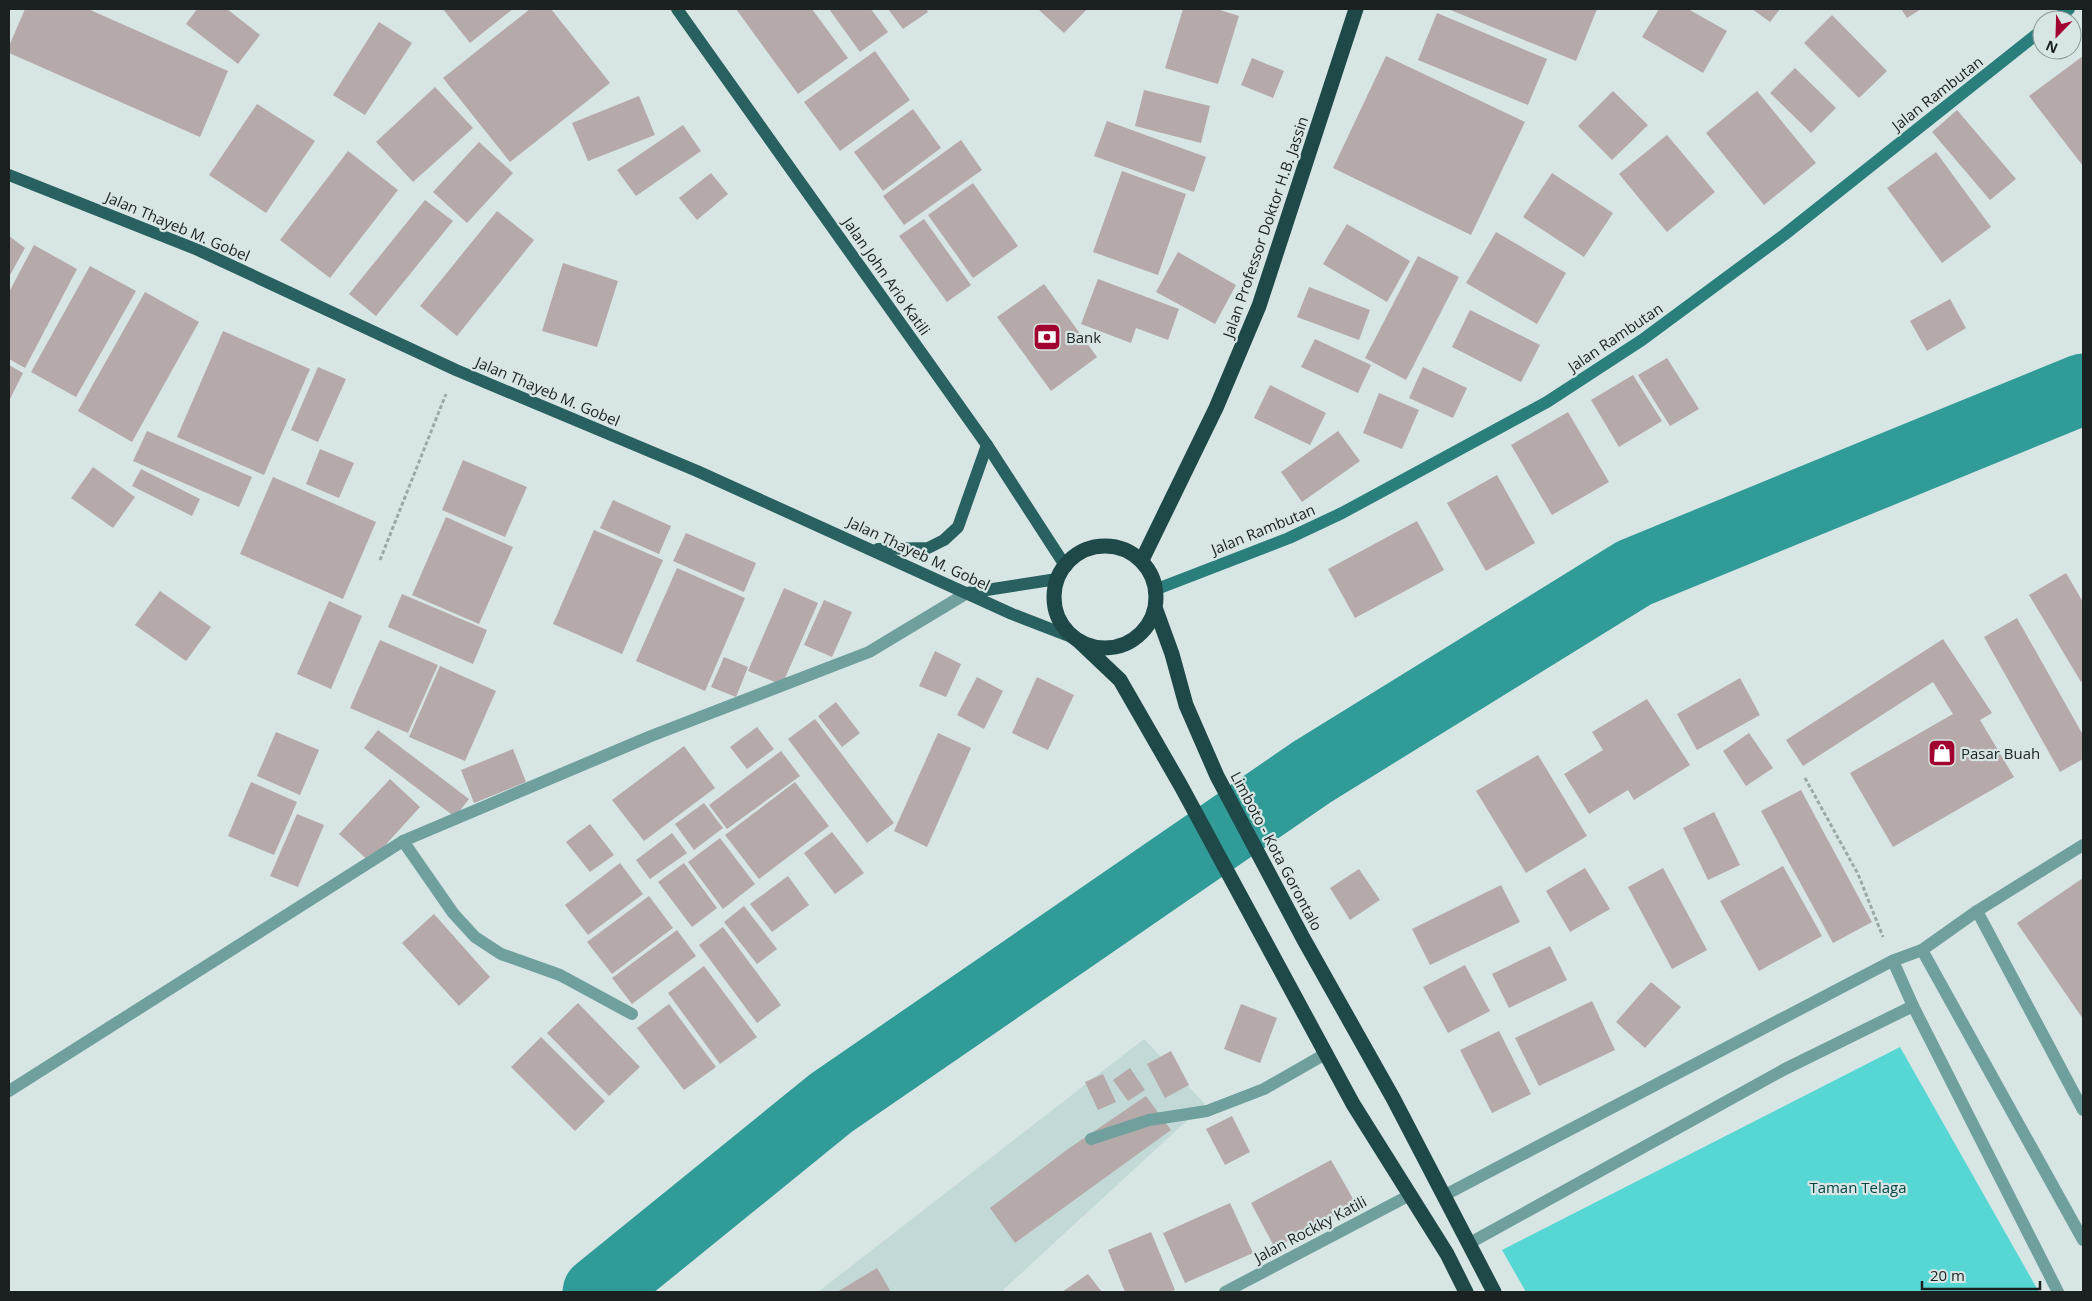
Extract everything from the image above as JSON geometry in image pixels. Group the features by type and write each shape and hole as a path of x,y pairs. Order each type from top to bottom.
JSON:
{"highway":[{"name":"Jalan Professor Doktor H.B. Jassin","path":"1142,560 1216,408 1259,306 1356,9"},
{"path":"1077,640 1096,648 1113,648 1128,643 1142,634 1156,610 1157,589 1154,578 1142,560 1122,547 1097,545 1081,552 1062,573 1053,593 1054,610 1062,626 1077,640 1120,680 1181,786 1353,1104 1446,1254 1466,1292"},
{"name":"Limboto - Kota Gorontalo","path":"1156,610 1172,654 1186,705 1217,776 1279,893 1393,1098 1494,1292"}],"main road":[{"name":"Jalan John Ario Katili","path":"677,9 987,445 1062,573"},
{"name":"Jalan Thayeb M. Gobel","path":"10,177 198,250 456,370 697,471 967,593 1077,640"},
{"path":"873,549 928,548 944,540 958,526 987,445"},
{"path":"967,593 1062,573"}],"street":[{"name":"Jalan Rambutan","path":"1157,589 1289,538 1342,513 1547,402 1642,340 1784,234 2032,38"},
{"path":"9,1091 403,841 651,736 869,652 967,593"},
{"path":"403,841 453,913 475,937 502,954 560,975 632,1014"},
{"path":"1443,1196 1893,961 1922,950 1977,911 2083,845"},
{"path":"1977,911 2083,1110"},
{"path":"1922,950 2083,1240"},
{"path":"1893,961 1913,1006 2058,1292"},
{"path":"1468,1244 1785,1069 1913,1006"},
{"path":"1091,1139 1149,1120 1207,1111 1264,1089 1327,1053"},
{"name":"Jalan Rockky Katili","path":"1225,1292 1410,1195"}],"path":[{"path":"380,560 456,370"},
{"path":"1805,778 1858,874 1893,961"}],"shaded area":[{"path":"1144,1039 1205,1104 1003,1290 1005,1292 818,1292"}],"green space":[{"name":"Taman Telaga","path":"1900,1047 2039,1292 1526,1292 1502,1250"}],"building":[{"path":"25,9 88,9 228,71 200,137 9,53 9,46"},
{"path":"197,9 227,9 260,35 238,64 186,24"},
{"path":"443,9 513,9 470,43"},
{"path":"530,9 551,9 610,83 510,162 443,78"},
{"path":"736,9 812,9 848,58 798,94"},
{"path":"829,9 871,9 888,32 860,52"},
{"path":"888,9 926,9 928,12 903,29"},
{"path":"1038,9 1087,9 1064,33"},
{"path":"1183,9 1217,9 1239,16 1218,84 1165,68"},
{"path":"1448,9 1597,9 1576,61"},
{"path":"1659,9 1688,9 1727,31 1703,73 1642,37"},
{"path":"1752,9 1780,9 1770,22"},
{"path":"1901,9 1921,9 1907,18"},
{"path":"1437,13 1547,59 1528,105 1418,60"},
{"path":"1832,15 1887,71 1859,98 1804,43"},
{"path":"379,22 412,43 365,115 333,95"},
{"path":"875,51 910,100 840,151 804,102"},
{"path":"1386,56 1525,122 1471,235 1333,168"},
{"path":"2082,57 2083,166 2029,96 2078,60 2082,60"},
{"path":"1252,58 1284,71 1273,98 1241,85"},
{"path":"1795,68 1836,108 1811,133 1770,93"},
{"path":"435,87 473,128 413,182 376,142"},
{"path":"1144,90 1210,106 1201,143 1135,126"},
{"path":"1613,91 1648,125 1612,160 1578,126"},
{"path":"1757,91 1816,163 1764,205 1706,133"},
{"path":"639,96 655,135 588,161 572,123"},
{"path":"257,104 315,141 266,213 209,175"},
{"path":"913,109 941,148 883,191 854,152"},
{"path":"1957,110 2016,179 1990,200 1932,132"},
{"path":"1107,121 1206,157 1194,192 1094,156"},
{"path":"683,125 701,151 636,196 617,170"},
{"path":"1667,135 1715,192 1667,232 1619,174"},
{"path":"961,140 982,170 904,225 883,196"},
{"path":"479,142 513,173 467,223 433,192"},
{"path":"348,151 398,190 330,278 280,240"},
{"path":"1936,152 1991,227 1942,263 1887,188"},
{"path":"1122,171 1186,194 1158,275 1093,252"},
{"path":"711,173 728,194 697,220 679,198"},
{"path":"1552,173 1613,213 1584,257 1523,217"},
{"path":"973,183 1018,246 973,278 928,215"},
{"path":"425,200 453,221 376,316 349,294"},
{"path":"497,211 534,240 457,336 420,306"},
{"path":"924,219 971,285 947,302 899,236"},
{"path":"1347,224 1410,261 1387,302 1323,264"},
{"path":"1496,232 1566,273 1537,324 1466,283"},
{"path":"9,236 25,248 9,277"},
{"path":"34,245 77,269 25,368 9,359 9,292"},
{"path":"1178,252 1236,285 1215,324 1156,292"},
{"path":"1418,256 1459,277 1406,380 1365,358"},
{"path":"563,263 618,281 597,347 542,331"},
{"path":"90,266 136,291 76,397 31,372"},
{"path":"1098,279 1179,309 1168,340 1136,328 1131,343 1081,324"},
{"name":"Bank","path":"1044,284 1097,357 1051,391 997,317"},
{"path":"1309,287 1370,310 1359,340 1297,317"},
{"path":"145,292 199,322 132,442 78,411"},
{"path":"1950,299 1966,328 1927,351 1910,321"},
{"path":"1470,310 1540,345 1521,382 1452,347"},
{"path":"223,331 310,369 264,475 177,437"},
{"path":"1315,339 1371,365 1358,393 1301,367"},
{"path":"1667,358 1699,409 1670,426 1638,375"},
{"path":"9,365 23,373 9,401"},
{"path":"318,367 346,379 318,442 291,430"},
{"path":"1423,367 1467,388 1453,418 1409,398"},
{"path":"1633,375 1662,421 1619,447 1591,400"},
{"path":"1270,385 1326,413 1310,445 1254,418"},
{"path":"1379,393 1419,410 1402,449 1363,433"},
{"path":"1568,412 1609,482 1552,515 1511,445"},
{"path":"147,431 252,477 239,507 133,461"},
{"path":"1338,431 1360,461 1302,502 1281,472"},
{"path":"320,449 354,463 339,498 306,484"},
{"path":"463,460 527,487 505,537 442,510"},
{"path":"93,467 135,497 113,528 71,498"},
{"path":"141,469 200,499 192,516 132,486"},
{"path":"1497,475 1535,543 1486,571 1447,503"},
{"path":"273,477 376,522 343,599 240,554"},
{"path":"613,500 671,526 659,554 600,528"},
{"path":"446,517 513,547 479,624 412,595"},
{"path":"1417,521 1444,570 1355,618 1328,569"},
{"path":"594,530 663,560 622,654 553,624"},
{"path":"686,533 756,563 744,592 673,561"},
{"path":"677,568 745,598 705,691 636,661"},
{"path":"2066,573 2083,602 2083,681 2081,682 2029,595"},
{"path":"784,588 818,603 782,685 748,671"},
{"path":"160,591 211,627 186,661 135,625"},
{"path":"402,594 487,630 473,664 388,627"},
{"path":"824,600 852,612 832,657 804,645"},
{"path":"329,601 362,616 331,689 297,674"},
{"path":"2017,618 2083,735 2083,759 2060,772 1984,637"},
{"name":"Pasar Buah","path":"1943,639 1992,713 1980,720 2014,777 1893,847 1850,773 1953,714 1933,682 1803,766 1786,740"},
{"path":"380,640 438,665 408,733 350,708"},
{"path":"935,651 961,664 946,697 919,686"},
{"path":"724,657 748,667 736,697 711,687"},
{"path":"440,666 496,691 465,761 409,737"},
{"path":"977,677 1003,691 984,729 957,715"},
{"path":"1037,677 1074,695 1048,750 1012,733"},
{"path":"1740,678 1760,715 1697,750 1677,714"},
{"path":"1647,699 1690,765 1634,800 1628,790 1589,814 1564,774 1603,750 1592,732"},
{"path":"836,702 860,733 842,747 818,716"},
{"path":"815,719 894,823 867,843 788,739"},
{"path":"757,727 774,749 747,769 730,747"},
{"path":"378,730 469,799 455,817 364,748"},
{"path":"276,732 319,750 300,795 257,776"},
{"path":"938,733 971,748 927,847 894,831"},
{"path":"1749,733 1773,768 1746,786 1723,751"},
{"path":"684,746 715,788 644,841 612,800"},
{"path":"513,749 526,782 474,803 461,770"},
{"path":"781,751 800,776 727,829 709,805"},
{"path":"1538,755 1587,836 1526,873 1476,791"},
{"path":"390,779 420,807 370,862 339,834"},
{"path":"251,782 297,802 274,855 228,836"},
{"path":"795,782 829,826 759,879 725,835"},
{"path":"1801,790 1872,922 1833,943 1761,811"},
{"path":"704,803 723,828 694,850 675,824"},
{"path":"1714,812 1740,865 1708,880 1683,828"},
{"path":"297,814 324,825 298,887 270,876"},
{"path":"590,824 614,855 590,872 566,842"},
{"path":"832,832 864,873 835,894 804,853"},
{"path":"672,833 687,853 650,879 636,860"},
{"path":"720,838 755,884 723,909 688,862"},
{"path":"620,863 643,894 588,935 565,905"},
{"path":"684,863 717,908 692,927 658,882"},
{"path":"1783,866 1822,936 1759,971 1720,901"},
{"path":"1585,868 1610,909 1570,932 1546,891"},
{"path":"1663,868 1707,950 1672,969 1628,887"},
{"path":"1359,869 1380,900 1350,920 1330,888"},
{"path":"788,876 809,905 772,932 750,904"},
{"path":"2083,878 2083,1019 2017,923"},
{"path":"1501,885 1520,922 1430,965 1412,929"},
{"path":"649,896 673,928 612,974 587,942"},
{"path":"744,906 777,949 757,964 724,922"},
{"path":"434,914 490,977 459,1006 402,943"},
{"path":"723,927 781,1005 757,1023 699,945"},
{"path":"677,930 696,956 632,1004 612,978"},
{"path":"1550,946 1567,980 1509,1008 1492,974"},
{"path":"1465,965 1490,1011 1448,1033 1423,987"},
{"path":"704,966 757,1037 720,1064 668,993"},
{"path":"1651,982 1681,1007 1645,1048 1616,1022"},
{"path":"1592,1001 1615,1050 1539,1086 1515,1038"},
{"path":"578,1003 640,1067 609,1096 547,1033"},
{"path":"669,1004 716,1067 684,1090 637,1028"},
{"path":"1241,1004 1277,1018 1260,1063 1224,1049"},
{"path":"1499,1031 1531,1094 1492,1113 1460,1050"},
{"path":"541,1037 605,1101 575,1131 511,1067"},
{"path":"1171,1051 1189,1085 1165,1098 1147,1064"},
{"path":"1130,1068 1145,1090 1128,1101 1113,1080"},
{"path":"1103,1074 1116,1102 1098,1110 1085,1082"},
{"path":"1146,1096 1171,1130 1015,1243 990,1208 1068,1149"},
{"path":"1232,1116 1250,1152 1225,1165 1206,1129"},
{"path":"1331,1160 1356,1204 1275,1248 1251,1203"},
{"path":"1230,1203 1253,1253 1185,1283 1163,1233"},
{"path":"1151,1232 1175,1290 1169,1292 1125,1292 1108,1250"},
{"path":"877,1268 891,1292 837,1292"},
{"path":"1088,1274 1102,1292 1062,1292"}],"waterway":[{"path":"598,1292 831,1103 1312,772 1634,573 2083,389"}],"place":[{"name":"Bank","path":"1047,337"},
{"name":"Pasar Buah","path":"1942,753"}]}
